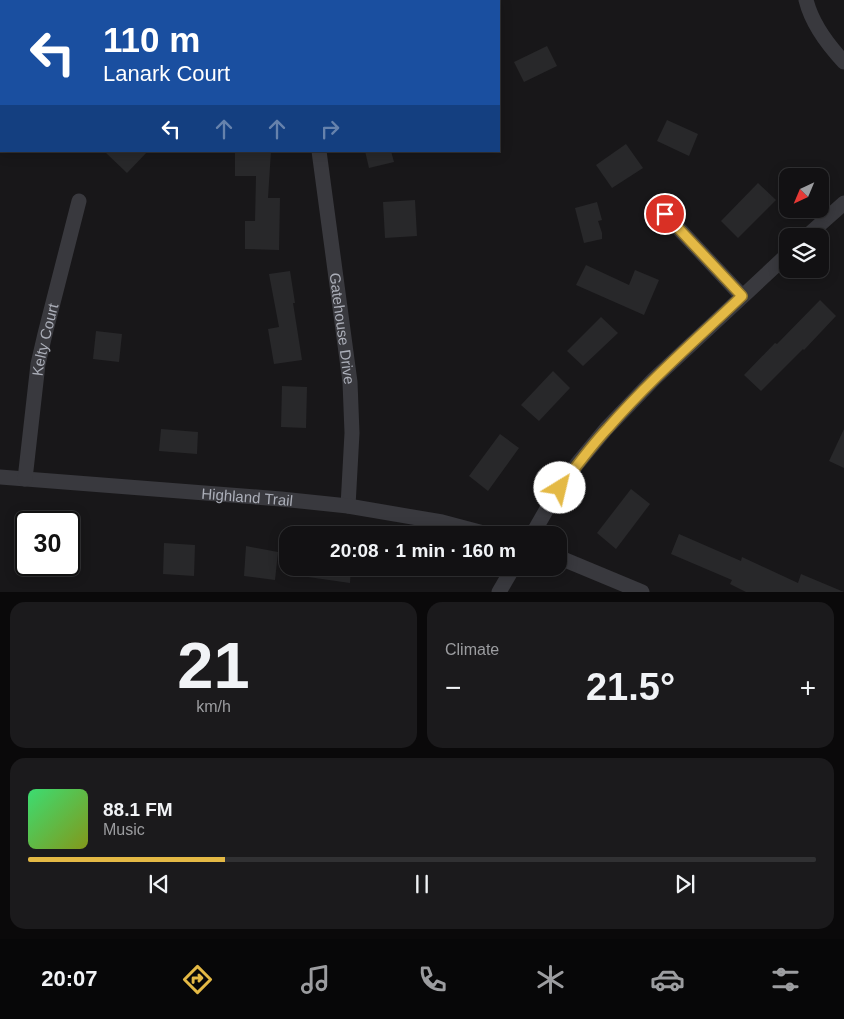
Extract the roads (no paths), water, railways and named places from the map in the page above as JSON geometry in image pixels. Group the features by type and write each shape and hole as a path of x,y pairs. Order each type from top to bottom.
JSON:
{"street":[{"path":"806,0 818,29 844,62"},
{"name":"Gatehouse Drive","path":"319,152 350,382 352,433 348,506"},
{"name":"Kelty Court","path":"25,479 38,364 79,202"},
{"path":"816,228 844,203"},
{"path":"665,214 742,296"},
{"path":"537,526 552,500 577,464 606,429 654,379 779,262"},
{"name":"Highland Trail","path":"0,477 348,506 457,526"},
{"path":"567,561 642,592"},
{"path":"499,592 508,576"}]}
